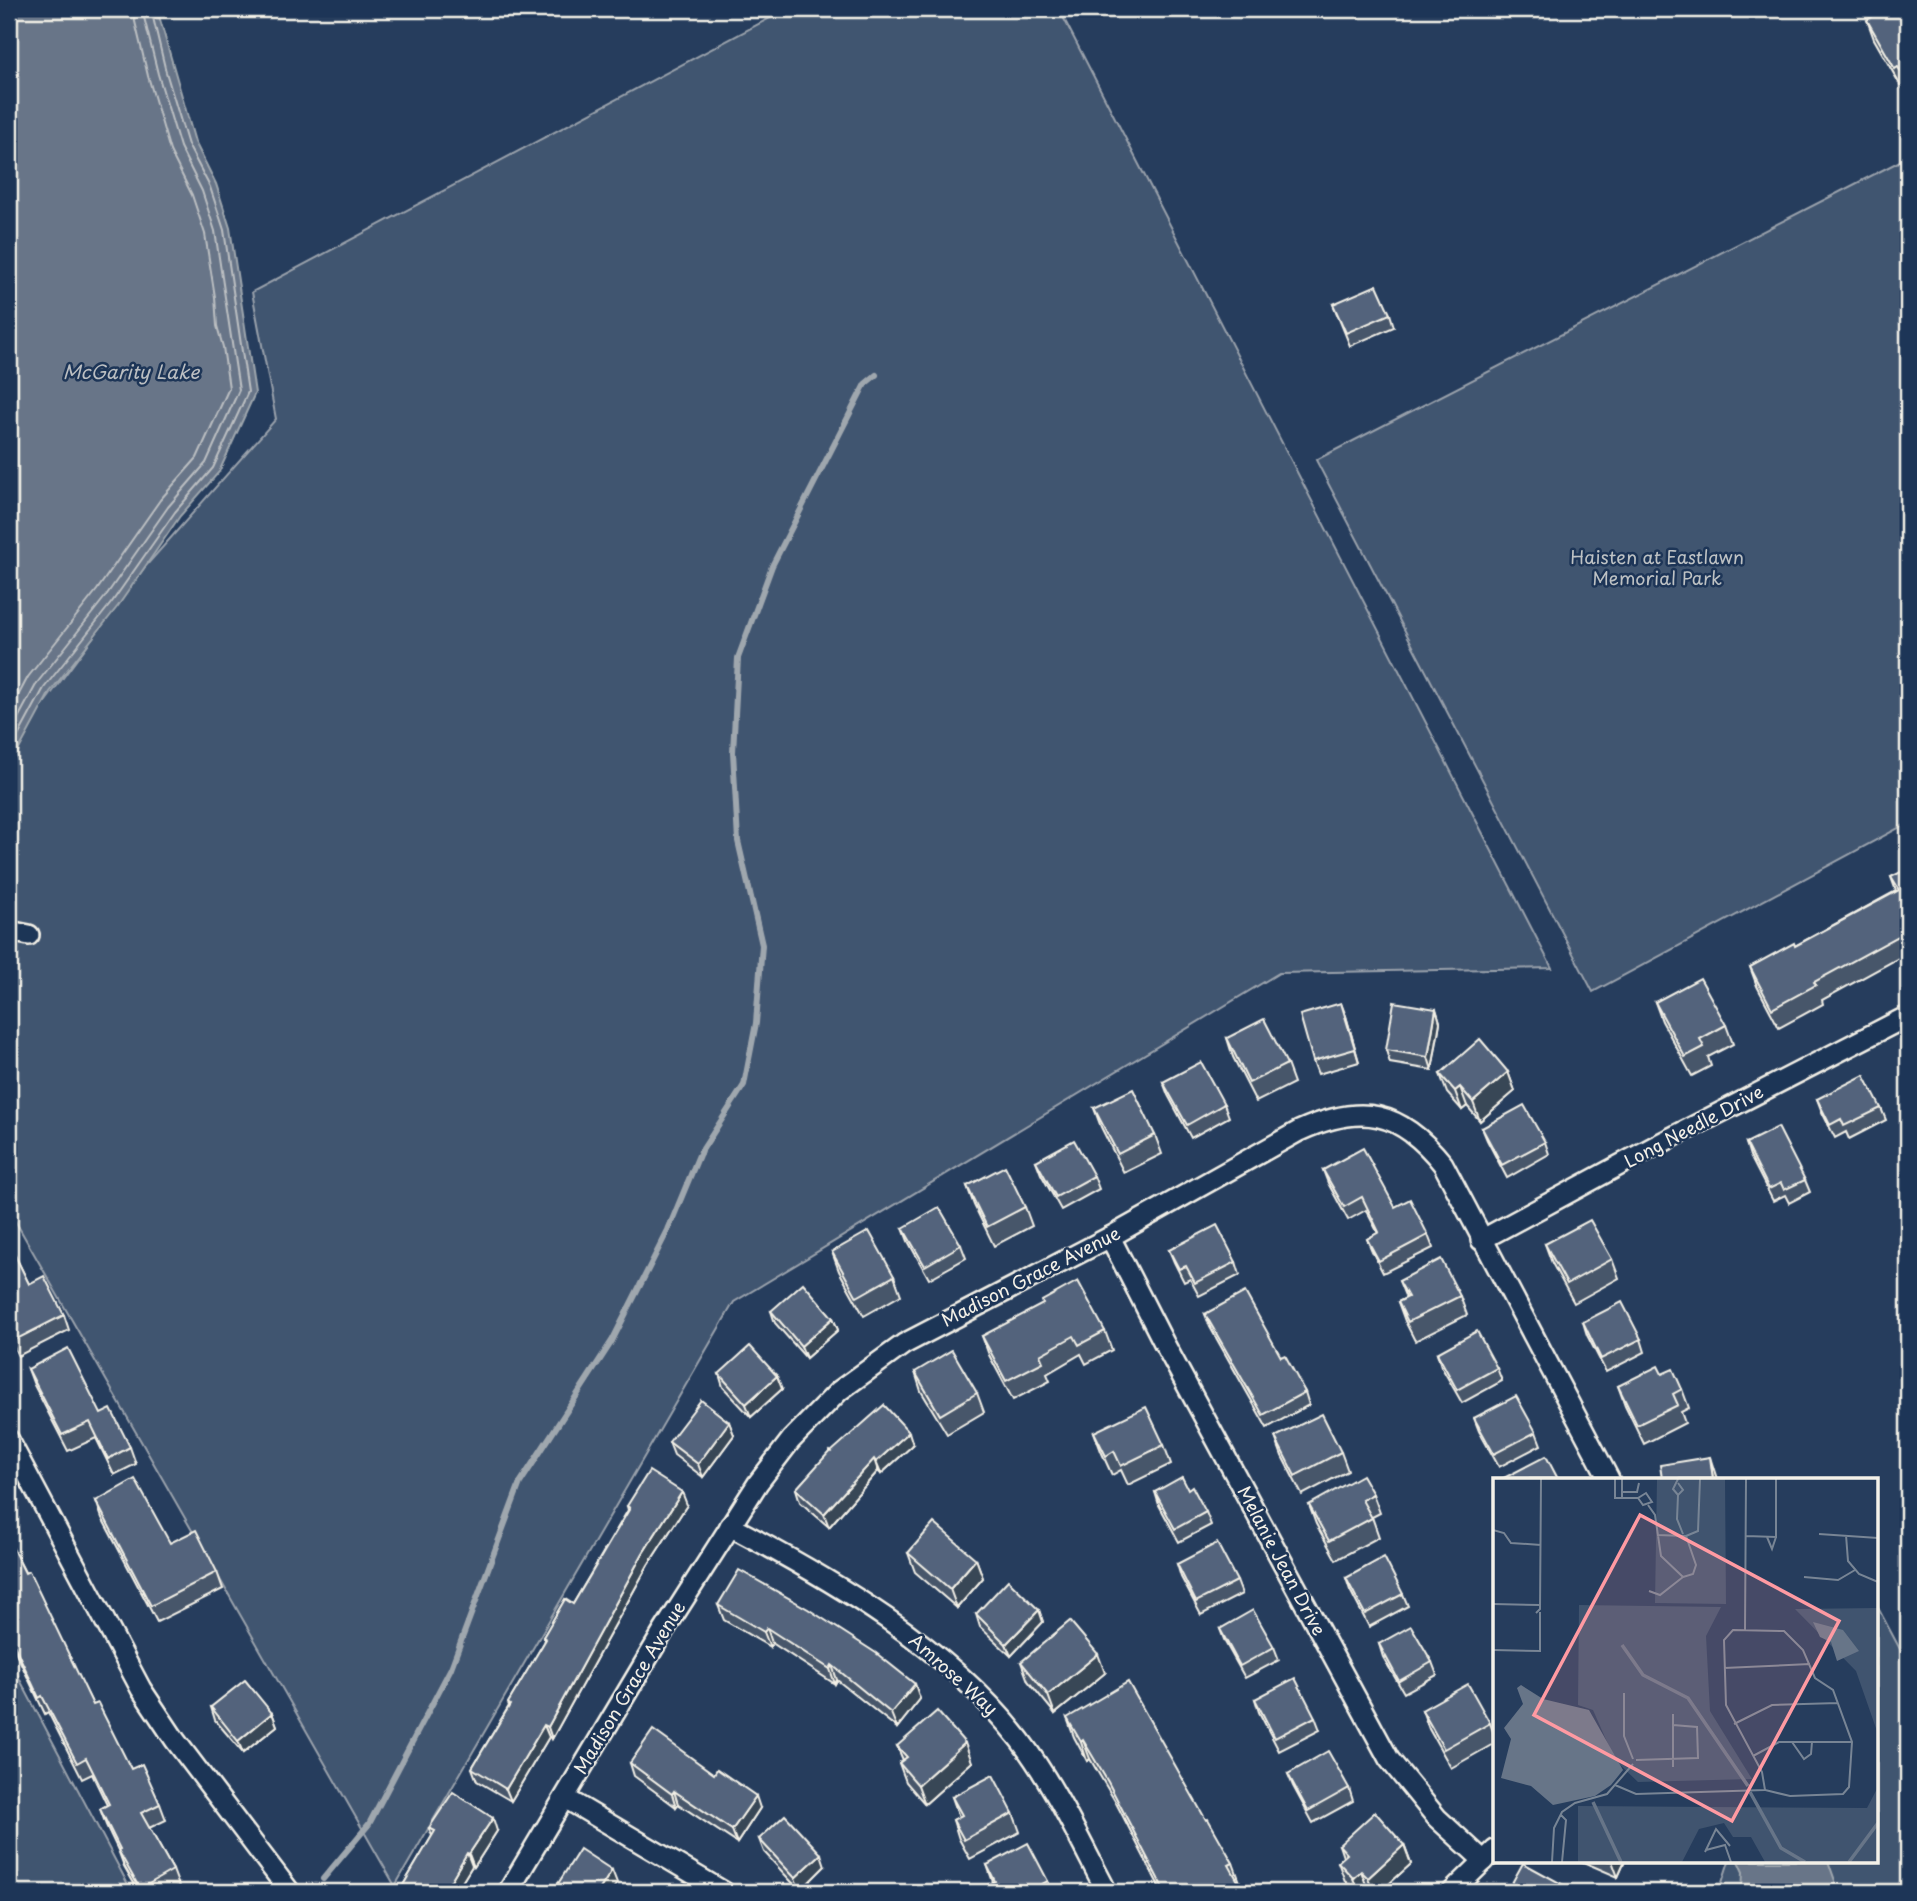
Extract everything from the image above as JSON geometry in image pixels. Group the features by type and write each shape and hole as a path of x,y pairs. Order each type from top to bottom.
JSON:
{"street":[{"path":"9,931 30,935"},
{"name":"Long Needle Drive","path":"1481,1240 1908,1016"},
{"name":"Madison Grace Avenue","path":"508,1892 663,1632 758,1483 791,1440 839,1391 916,1337 1110,1237 1299,1131 1336,1117 1375,1116 1392,1121 1410,1130 1428,1145 1443,1164 1608,1478"},
{"name":"Melanie Jean Drive","path":"1110,1237 1177,1367 1389,1759 1437,1818 1490,1856"},
{"path":"9,1440 141,1689 175,1740 290,1892"},
{"name":"Amrose Way","path":"730,1526 779,1552 905,1630 967,1683 1012,1731 1039,1768 1107,1892"},
{"path":"565,1798 724,1892"},
{"path":"1452,1892 1490,1856"}],"green space":[{"path":"787,9 1059,9 1552,968 1279,973 734,1302 395,1886 9,1210 9,751 145,567 276,419 252,292"},
{"name":"Haisten at Eastlawn Memorial Park","path":"1908,157 1908,823 1593,992 1316,460"},
{"path":"1878,1608 1908,1664 1908,1892 1719,1892 1729,1862 1878,1862"},
{"path":"9,1659 132,1892 9,1892"}],"water":[{"name":"McGarity Lake","path":"9,9 157,9 195,142 216,184 230,228 255,393 219,472 180,516 118,606 50,692 9,768"},
{"path":"1738,1862 1828,1862 1839,1892 1742,1892 1743,1872"}],"building":[{"path":"1868,9 1908,9 1908,75 1904,77 1898,67 1895,69 1867,20 1872,17"},
{"path":"1377,285 1390,314 1346,333 1333,304"},
{"path":"1907,869 1908,931 1814,982 1816,985 1772,1009 1750,967 1899,890 1891,877"},
{"path":"1700,978 1726,1025 1700,1039 1704,1047 1685,1057 1655,1002"},
{"path":"1394,1002 1436,1009 1428,1057 1386,1050"},
{"path":"1341,1003 1355,1049 1313,1061 1300,1015"},
{"path":"1264,1019 1287,1064 1249,1083 1227,1038"},
{"path":"1480,1039 1508,1072 1473,1102 1460,1087 1455,1091 1440,1074"},
{"path":"1201,1062 1224,1104 1187,1125 1163,1082"},
{"path":"1864,1075 1881,1108 1844,1126 1841,1119 1830,1125 1817,1099"},
{"path":"1133,1089 1155,1135 1118,1154 1094,1108"},
{"path":"1524,1105 1545,1142 1502,1165 1482,1128"},
{"path":"1778,1127 1805,1180 1784,1190 1781,1183 1769,1189 1746,1143"},
{"path":"1074,1140 1094,1176 1056,1197 1036,1161"},
{"path":"1363,1148 1395,1207 1410,1199 1428,1235 1379,1261 1367,1239 1379,1232 1362,1197 1344,1207 1323,1170"},
{"path":"1005,1166 1025,1207 987,1227 967,1186"},
{"path":"939,1207 961,1245 925,1266 903,1228"},
{"path":"1590,1220 1612,1259 1567,1284 1545,1244"},
{"path":"1217,1225 1236,1262 1195,1283 1186,1266 1179,1269 1169,1250"},
{"path":"869,1231 894,1276 857,1297 832,1252"},
{"path":"9,1243 29,1284 44,1276 64,1315 13,1341 9,1333"},
{"path":"1441,1259 1460,1296 1408,1322 1398,1302 1408,1297 1399,1281"},
{"path":"1078,1281 1105,1331 1079,1345 1074,1336 1040,1355 1043,1362 1006,1381 982,1336 1043,1304 1042,1301"},
{"path":"803,1283 833,1318 801,1346 771,1311"},
{"path":"1245,1292 1281,1357 1285,1355 1305,1392 1263,1415 1205,1314"},
{"path":"1622,1302 1641,1339 1601,1359 1583,1322"},
{"path":"1477,1331 1497,1368 1457,1390 1437,1353"},
{"path":"750,1346 777,1376 746,1404 719,1374"},
{"path":"68,1348 101,1414 111,1409 130,1447 108,1459 90,1422 62,1435 28,1369"},
{"path":"952,1350 977,1393 940,1415 915,1372"},
{"path":"1658,1366 1662,1374 1673,1369 1682,1389 1673,1394 1678,1405 1637,1425 1618,1386"},
{"path":"1516,1396 1536,1432 1494,1454 1474,1418"},
{"path":"701,1400 729,1422 698,1464 669,1442"},
{"path":"884,1405 909,1432 876,1462 874,1459 824,1514 796,1489 830,1451"},
{"path":"1146,1407 1164,1445 1121,1466 1114,1451 1106,1456 1094,1432"},
{"path":"1322,1414 1341,1452 1295,1476 1275,1437"},
{"path":"1546,1456 1557,1478 1504,1478"},
{"path":"1710,1457 1713,1478 1662,1478 1660,1465"},
{"path":"649,1471 682,1492 643,1553 548,1727 544,1725 506,1789 472,1768 510,1705 508,1703 546,1639 543,1637 565,1599 573,1604"},
{"path":"1362,1475 1373,1494 1362,1500 1372,1518 1329,1541 1309,1505"},
{"path":"1182,1477 1188,1489 1192,1486 1206,1512 1175,1529 1155,1492"},
{"path":"135,1479 170,1543 196,1530 217,1572 151,1606 96,1501"},
{"path":"934,1523 976,1559 950,1589 908,1553"},
{"path":"9,1541 25,1573 29,1571 93,1705 98,1703 131,1769 142,1764 160,1804 141,1813 173,1870 140,1889 118,1850 120,1849 100,1809 109,1804 86,1758 77,1763 42,1696 39,1698 9,1634"},
{"path":"1217,1543 1237,1581 1196,1602 1177,1564"},
{"path":"1384,1557 1403,1594 1365,1614 1346,1578"},
{"path":"739,1570 808,1609 876,1653 915,1684 891,1713 832,1665 830,1669 767,1628 764,1632 718,1605"},
{"path":"1008,1580 1039,1610 1006,1644 976,1614"},
{"path":"1253,1610 1274,1647 1240,1666 1220,1629"},
{"path":"1070,1621 1098,1654 1048,1695 1021,1662"},
{"path":"1411,1626 1432,1662 1399,1681 1379,1644"},
{"path":"1295,1678 1315,1717 1275,1738 1255,1699"},
{"path":"245,1680 272,1713 238,1741 211,1707"},
{"path":"1128,1682 1233,1863 1229,1865 1244,1892 1165,1892 1108,1782 1067,1718"},
{"path":"1468,1684 1490,1723 1444,1749 1422,1710"},
{"path":"937,1711 965,1743 918,1785 899,1763 907,1757 897,1746"},
{"path":"653,1730 714,1774 717,1769 756,1796 732,1830 674,1791 672,1794 630,1763"},
{"path":"1328,1751 1349,1788 1308,1811 1288,1774"},
{"path":"993,1775 1013,1813 964,1840 953,1820 962,1815 952,1797"},
{"path":"453,1792 493,1818 469,1854 467,1853 444,1892 399,1892 435,1831 429,1828"},
{"path":"1375,1812 1404,1845 1368,1878 1361,1871 1353,1878 1338,1862 1347,1854 1339,1845"},
{"path":"785,1815 821,1854 795,1878 759,1839"},
{"path":"1028,1843 1048,1881 1027,1892 989,1892 986,1886 995,1881 987,1865"},
{"path":"580,1849 612,1870 598,1892 557,1892 554,1890"},
{"path":"1523,1863 1571,1889 1569,1892 1507,1892"},
{"path":"842,1884 847,1892 827,1892"}],"waterway":[{"path":"323,1879 369,1824 451,1668 520,1483 612,1341 668,1230 699,1155 744,1085 756,1023 762,945 738,841 733,752 738,658 772,566 865,384 876,375"}]}
